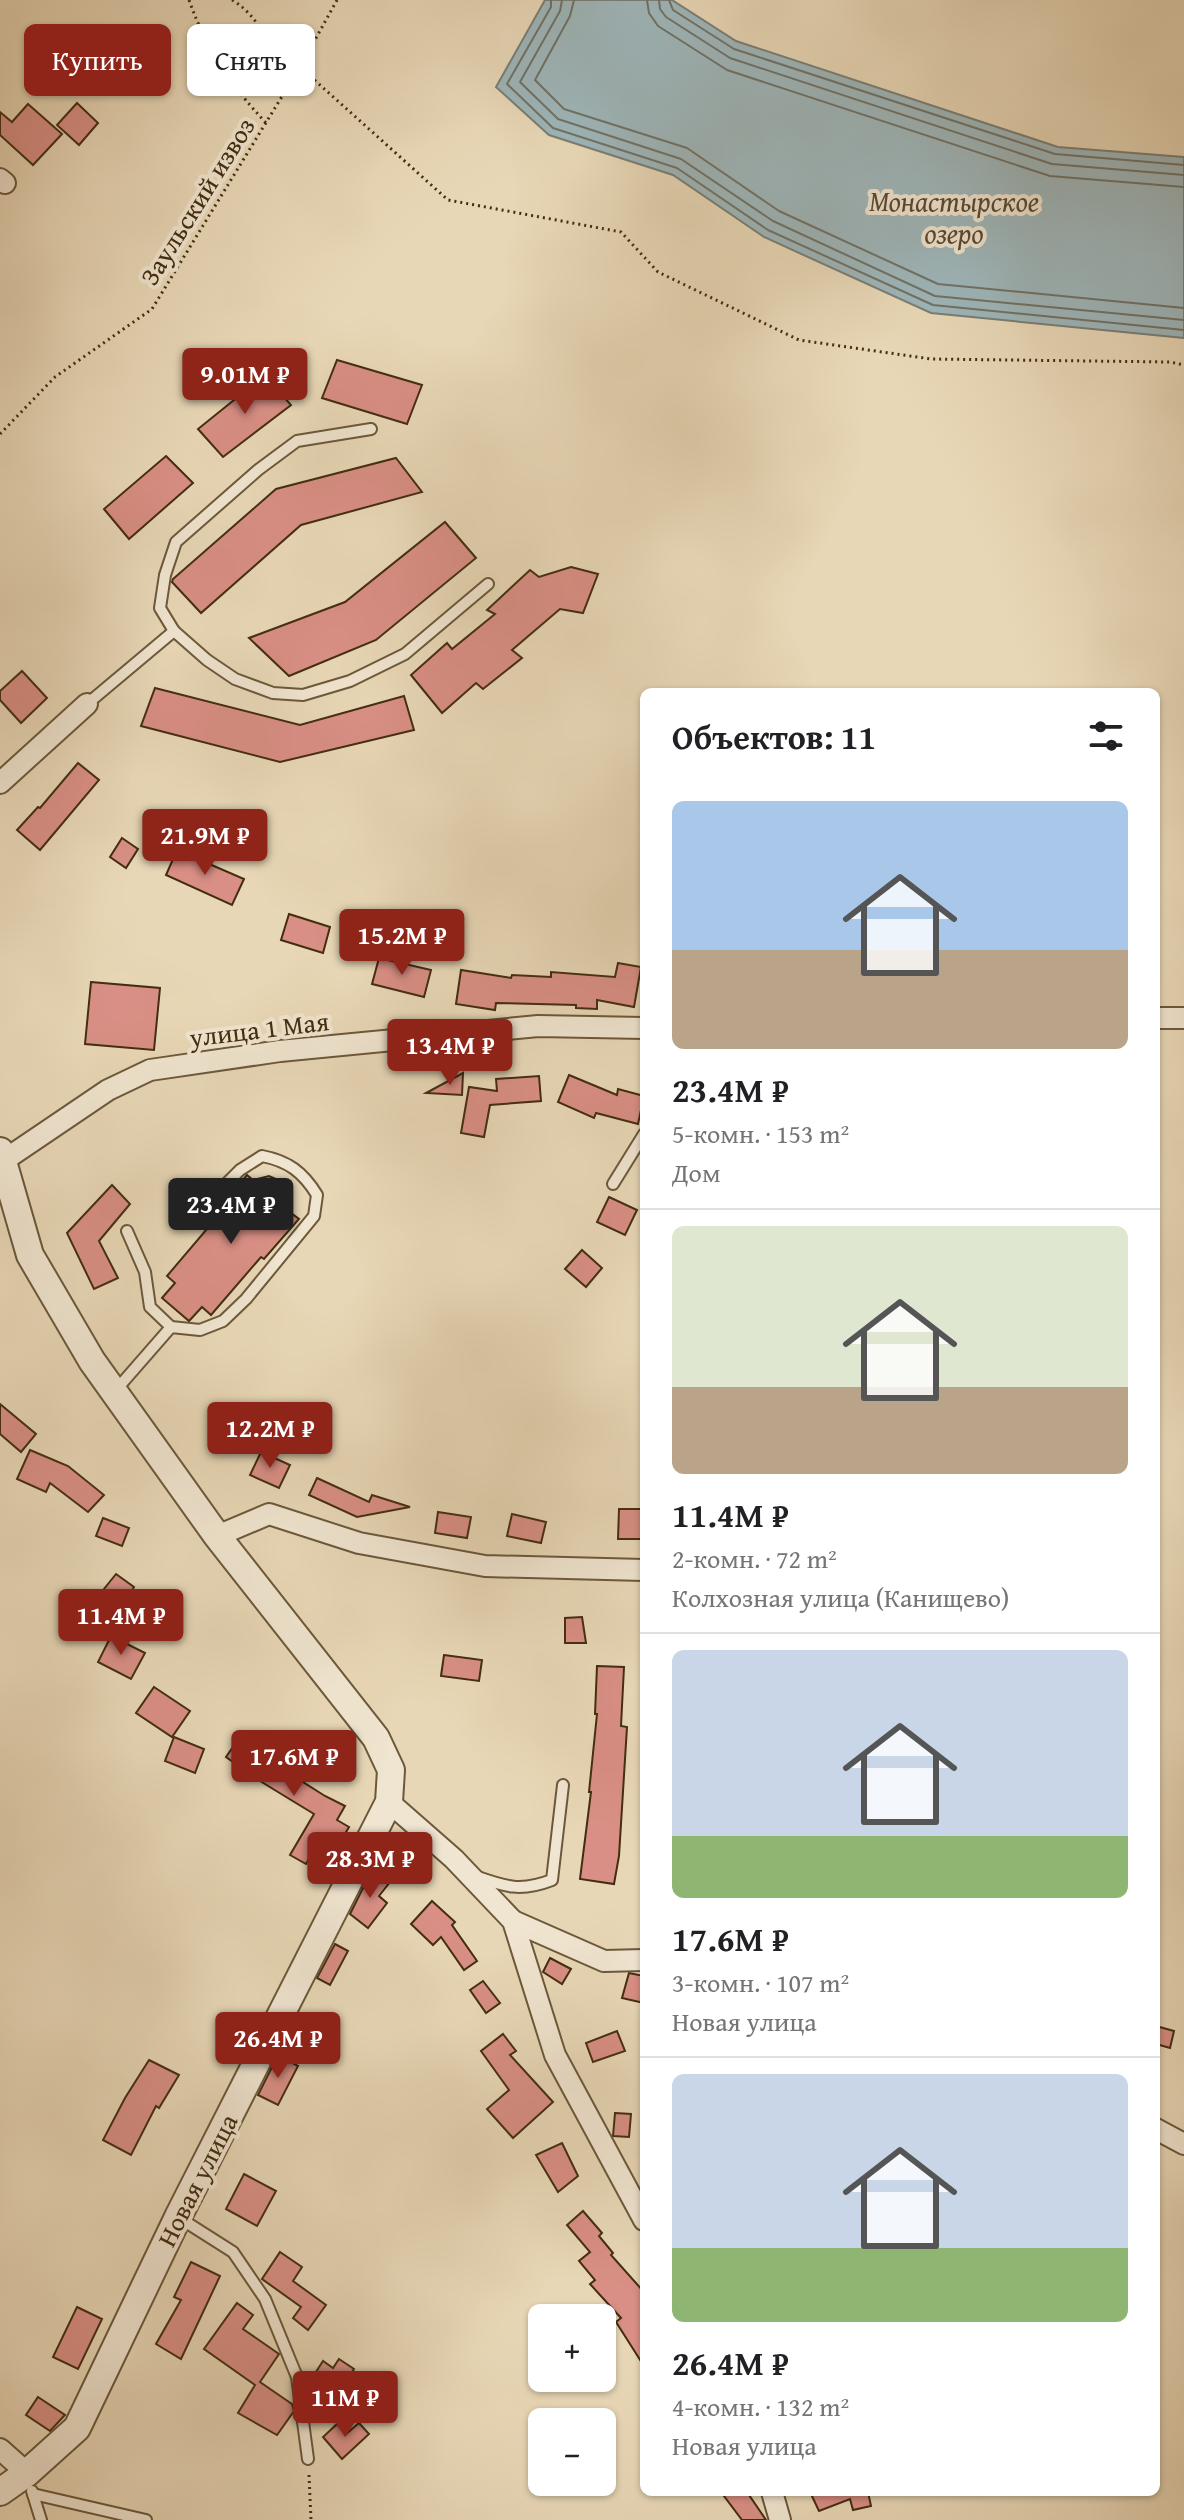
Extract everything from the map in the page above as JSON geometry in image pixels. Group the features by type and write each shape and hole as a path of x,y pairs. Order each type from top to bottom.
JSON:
{"street":[{"path":"0,783 87,704"},
{"path":"1160,1018 1184,1018"},
{"name":"улица 1 Мая","path":"2,1156 108,1090 150,1070 280,1051 538,1026 640,1028"},
{"path":"2,1156 30,1255 92,1361 217,1536 376,1738 391,1770 389,1802 466,1872 513,1921 604,1961 640,1960"},
{"path":"217,1536 269,1514 359,1543 485,1566 640,1570"},
{"name":"Новая улица","path":"0,2492 30,2484 77,2428 178,2217 389,1802"},
{"path":"513,1921 555,2055 640,2213"},
{"path":"1160,2131 1184,2144"},
{"path":"0,2449 30,2484"},
{"path":"773,2496 780,2520"}],"lane":[{"path":"371,429 297,441 258,470 176,542 165,575 160,608 174,631 235,679 273,693 303,695 350,681 405,654 488,584"},
{"path":"87,704 174,631"},
{"path":"613,1184 640,1140"},
{"path":"127,1231 145,1272 150,1307 171,1327 200,1330 223,1321 246,1299 314,1216 317,1195 306,1177 277,1159 262,1156 240,1170 226,1184"},
{"path":"114,1392 171,1327"},
{"path":"466,1872 503,1886 533,1888 552,1880 563,1785"},
{"path":"178,2217 233,2252 265,2299 297,2377 308,2459"},
{"path":"30,2484 41,2520"},
{"path":"30,2484 146,2520"}],"path":[{"path":"189,0 201,34 233,88 266,123"},
{"path":"232,0 257,24"},
{"name":"Заульский извоз","path":"315,40 337,0"},
{"path":"315,80 448,200 621,232 658,272 799,340 931,359 1170,362 1184,365"},
{"name":"Заульский извоз","path":"0,434 55,377 152,309 283,96"},
{"path":"308,2459 311,2520"}],"water":[{"name":"Монастырское озеро","path":"545,0 672,0 736,41 1058,147 1184,157 1184,338 931,313 764,237 673,175 549,135 496,87"}],"building":[{"path":"77,103 98,123 79,145 57,125"},
{"path":"28,104 62,134 33,165 0,135 0,112 12,122"},
{"path":"337,360 422,385 407,424 322,398"},
{"path":"265,375 291,405 223,457 198,429"},
{"path":"166,456 193,483 129,539 104,509"},
{"path":"396,458 422,492 301,525 201,613 172,582 276,489"},
{"path":"445,522 476,558 376,640 289,676 249,638 345,602"},
{"path":"571,567 598,574 583,613 560,609 512,650 522,658 483,689 476,683 442,713 411,675 447,643 452,649 495,614 487,610 530,570 539,577"},
{"path":"22,671 47,698 21,723 0,700 0,691"},
{"path":"155,688 300,725 404,696 414,730 280,762 141,726"},
{"path":"78,763 99,780 40,850 17,830"},
{"path":"122,838 138,849 126,868 110,857"},
{"path":"177,850 244,879 232,905 166,875"},
{"path":"289,914 330,927 323,953 281,940"},
{"path":"379,958 431,970 424,997 372,984"},
{"path":"618,963 640,967 634,1007 597,1000 597,1009 576,1008 576,1005 496,1003 495,1010 456,1004 461,970 511,978 512,975 551,977 551,972 615,977"},
{"path":"91,982 160,988 154,1050 85,1044"},
{"path":"463,1073 462,1095 426,1093"},
{"path":"569,1075 617,1095 618,1089 640,1095 640,1115 638,1124 596,1113 594,1118 558,1102"},
{"path":"539,1076 541,1101 490,1105 484,1137 461,1133 469,1087 497,1091 496,1079"},
{"path":"247,1175 253,1180 269,1176 283,1182 291,1195 287,1210 299,1219 211,1315 202,1307 189,1321 162,1298 175,1283 167,1276 218,1216 215,1213"},
{"path":"112,1185 130,1204 99,1241 118,1278 94,1289 67,1233"},
{"path":"609,1197 637,1210 625,1235 597,1222"},
{"path":"582,1250 602,1268 586,1287 565,1269"},
{"path":"0,1404 36,1434 21,1452 0,1434"},
{"path":"30,1450 68,1466 104,1495 88,1512 50,1483 46,1492 17,1479"},
{"path":"261,1452 290,1465 279,1488 250,1475"},
{"path":"317,1478 369,1502 372,1495 410,1507 357,1517 309,1495"},
{"path":"619,1509 640,1509 640,1539 618,1539"},
{"path":"438,1512 471,1517 467,1538 435,1533"},
{"path":"512,1514 546,1522 541,1543 507,1536"},
{"path":"103,1518 129,1528 122,1546 96,1536"},
{"path":"116,1574 134,1587 124,1603 104,1589"},
{"path":"582,1617 586,1643 565,1643 565,1618"},
{"path":"111,1636 145,1653 131,1679 98,1662"},
{"path":"444,1655 482,1660 479,1681 441,1676"},
{"path":"597,1666 624,1667 621,1726 627,1727 619,1856 614,1884 580,1879 591,1792"},
{"path":"154,1687 190,1711 172,1737 136,1713"},
{"path":"242,1734 276,1759 273,1763 345,1806 337,1820 349,1827 336,1849 320,1840 306,1864 290,1855 314,1814 226,1757"},
{"path":"174,1737 204,1749 195,1773 165,1761"},
{"path":"376,1871 390,1882 379,1896 387,1903 368,1928 350,1914 365,1884"},
{"path":"432,1901 455,1922 452,1925 477,1961 464,1970 441,1937 433,1945 411,1924"},
{"path":"335,1944 348,1951 330,1985 317,1978"},
{"path":"550,1958 571,1969 562,1984 543,1972"},
{"path":"629,1973 640,1975 640,2002 622,1998"},
{"path":"483,1981 500,2003 486,2013 470,1990"},
{"path":"1160,2027 1174,2031 1170,2048 1160,2045"},
{"path":"617,2031 625,2051 593,2062 586,2043"},
{"path":"503,2034 516,2051 510,2055 553,2102 513,2138 487,2109 509,2090 481,2051"},
{"path":"278,2055 298,2066 278,2105 258,2095"},
{"path":"149,2060 179,2075 159,2108 156,2106 131,2155 103,2140"},
{"path":"615,2113 631,2114 629,2137 613,2136"},
{"path":"562,2143 578,2176 558,2192 536,2155"},
{"path":"244,2174 276,2191 257,2226 226,2209"},
{"path":"583,2211 602,2233 599,2236 613,2253 611,2255 640,2288 640,2360 616,2322 621,2318 616,2313 616,2304 608,2304 590,2284 595,2280 579,2261 590,2252 567,2225"},
{"path":"280,2252 302,2267 293,2281 326,2305 308,2330 293,2318 301,2307 262,2279"},
{"path":"191,2262 220,2276 181,2359 156,2344 181,2300 174,2297"},
{"path":"237,2303 253,2315 243,2329 279,2354 260,2382 292,2404 294,2411 277,2435 238,2413 255,2385 204,2349"},
{"path":"77,2307 102,2319 78,2369 53,2357"},
{"path":"339,2359 354,2369 338,2395 328,2389 323,2396 307,2386 323,2361 333,2368"},
{"path":"38,2397 65,2415 50,2431 26,2415"},
{"path":"359,2423 369,2434 342,2459 323,2437 337,2424 346,2434"},
{"path":"724,2496 750,2496 766,2520 742,2520"},
{"path":"812,2496 869,2496 871,2506 853,2510 850,2499 819,2511"}]}
